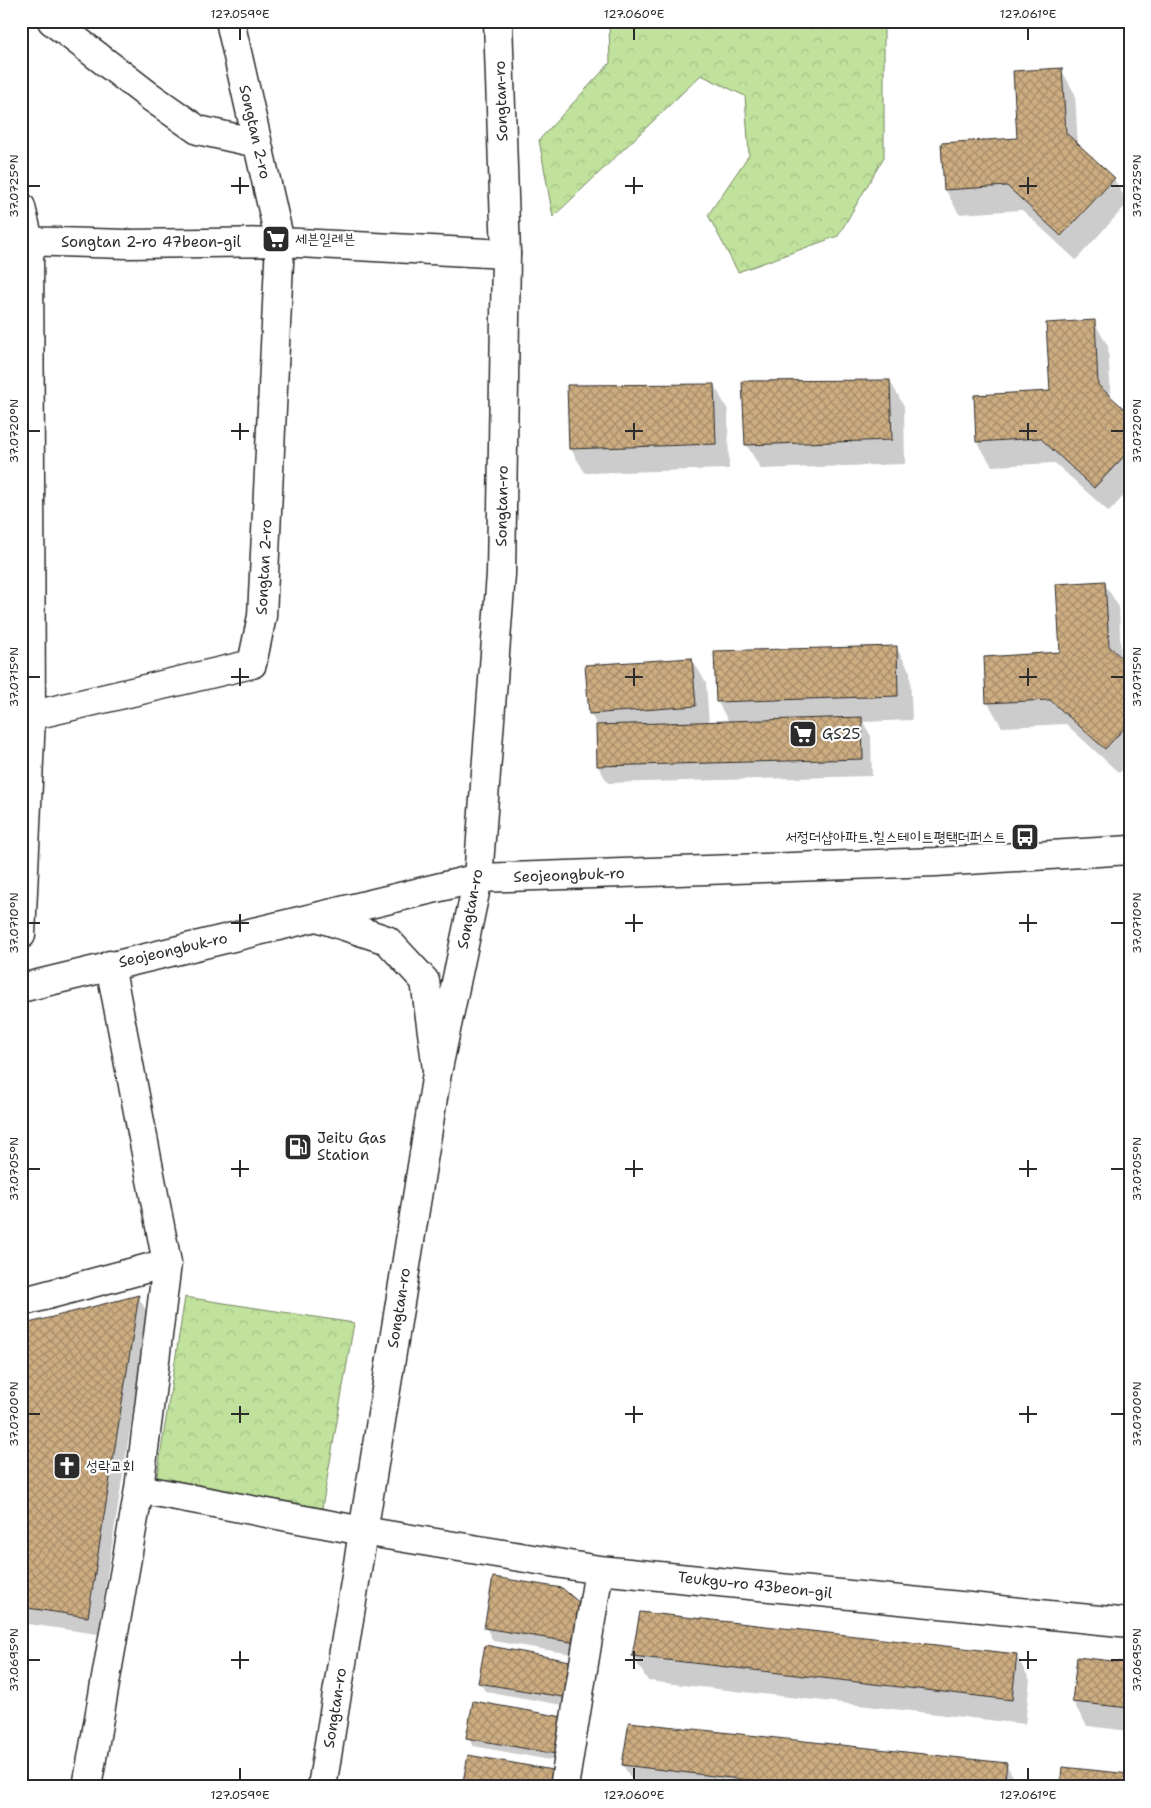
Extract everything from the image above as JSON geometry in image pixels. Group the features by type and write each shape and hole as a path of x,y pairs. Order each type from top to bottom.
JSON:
{"street":[{"path":"52,21 148,95 198,130 258,143"},
{"name":"Songtan 2-ro","path":"26,717 252,664 262,616 280,242 230,21"},
{"name":"Songtan-ro","path":"322,1787 437,1073 478,878 501,574 506,254 498,21"},
{"path":"21,207 25,241 26,717 21,934"},
{"name":"Songtan 2-ro 47beon-gil","path":"25,241 127,244 280,242"},
{"path":"280,242 506,254"},
{"name":"Seojeongbuk-ro","path":"21,988 110,965 478,878 936,862 1130,850"},
{"path":"317,916 387,940 425,981 437,1073"},
{"path":"87,1787 139,1489 167,1263 110,965"},
{"path":"21,1302 167,1263"},
{"name":"Teukgu-ro 43beon-gil","path":"139,1489 363,1531 599,1570 1130,1624"},
{"path":"564,1787 599,1570"}],"green space":[{"path":"609,21 890,21 884,29 884,157 838,236 738,272 708,215 749,155 745,96 701,75 553,217 539,140 610,63"},
{"path":"185,1297 354,1323 322,1508 157,1477"}],"building":[{"path":"1062,68 1066,133 1115,178 1061,236 1007,186 944,190 941,143 1017,138 1013,71"},
{"path":"1095,320 1098,385 1130,414 1130,450 1094,488 1040,438 976,442 974,395 1050,391 1046,323"},
{"path":"890,380 892,440 745,445 742,381"},
{"path":"714,384 716,444 569,449 567,385"},
{"path":"1105,581 1109,646 1130,666 1130,722 1105,749 1050,700 986,703 984,657 1060,652 1056,584"},
{"path":"897,646 898,696 716,702 714,651"},
{"path":"692,658 696,706 589,714 585,665"},
{"path":"862,717 863,759 597,766 596,725"},
{"name":"성락교회","path":"139,1295 88,1617 21,1607 21,1325"},
{"path":"493,1577 562,1588 582,1605 577,1643 484,1628"},
{"path":"640,1612 1017,1654 1012,1700 632,1656"},
{"path":"485,1645 575,1662 569,1698 478,1683"},
{"path":"1077,1657 1130,1663 1130,1708 1072,1702"},
{"path":"473,1701 563,1717 556,1754 466,1738"},
{"path":"629,1722 1007,1763 1004,1787 806,1787 622,1765"},
{"path":"468,1755 558,1771 556,1787 462,1787"},
{"path":"1062,1767 1130,1774 1130,1787 1060,1787"}],"place":[{"name":"세븐일레븐","path":"276,239"},
{"name":"GS25","path":"803,734"},
{"name":"서정더샵아파트.힐스테이트평택더퍼스트","path":"1025,837"},
{"name":"Jeitu Gas Station","path":"298,1147"},
{"name":"성락교회","path":"67,1466"}]}
